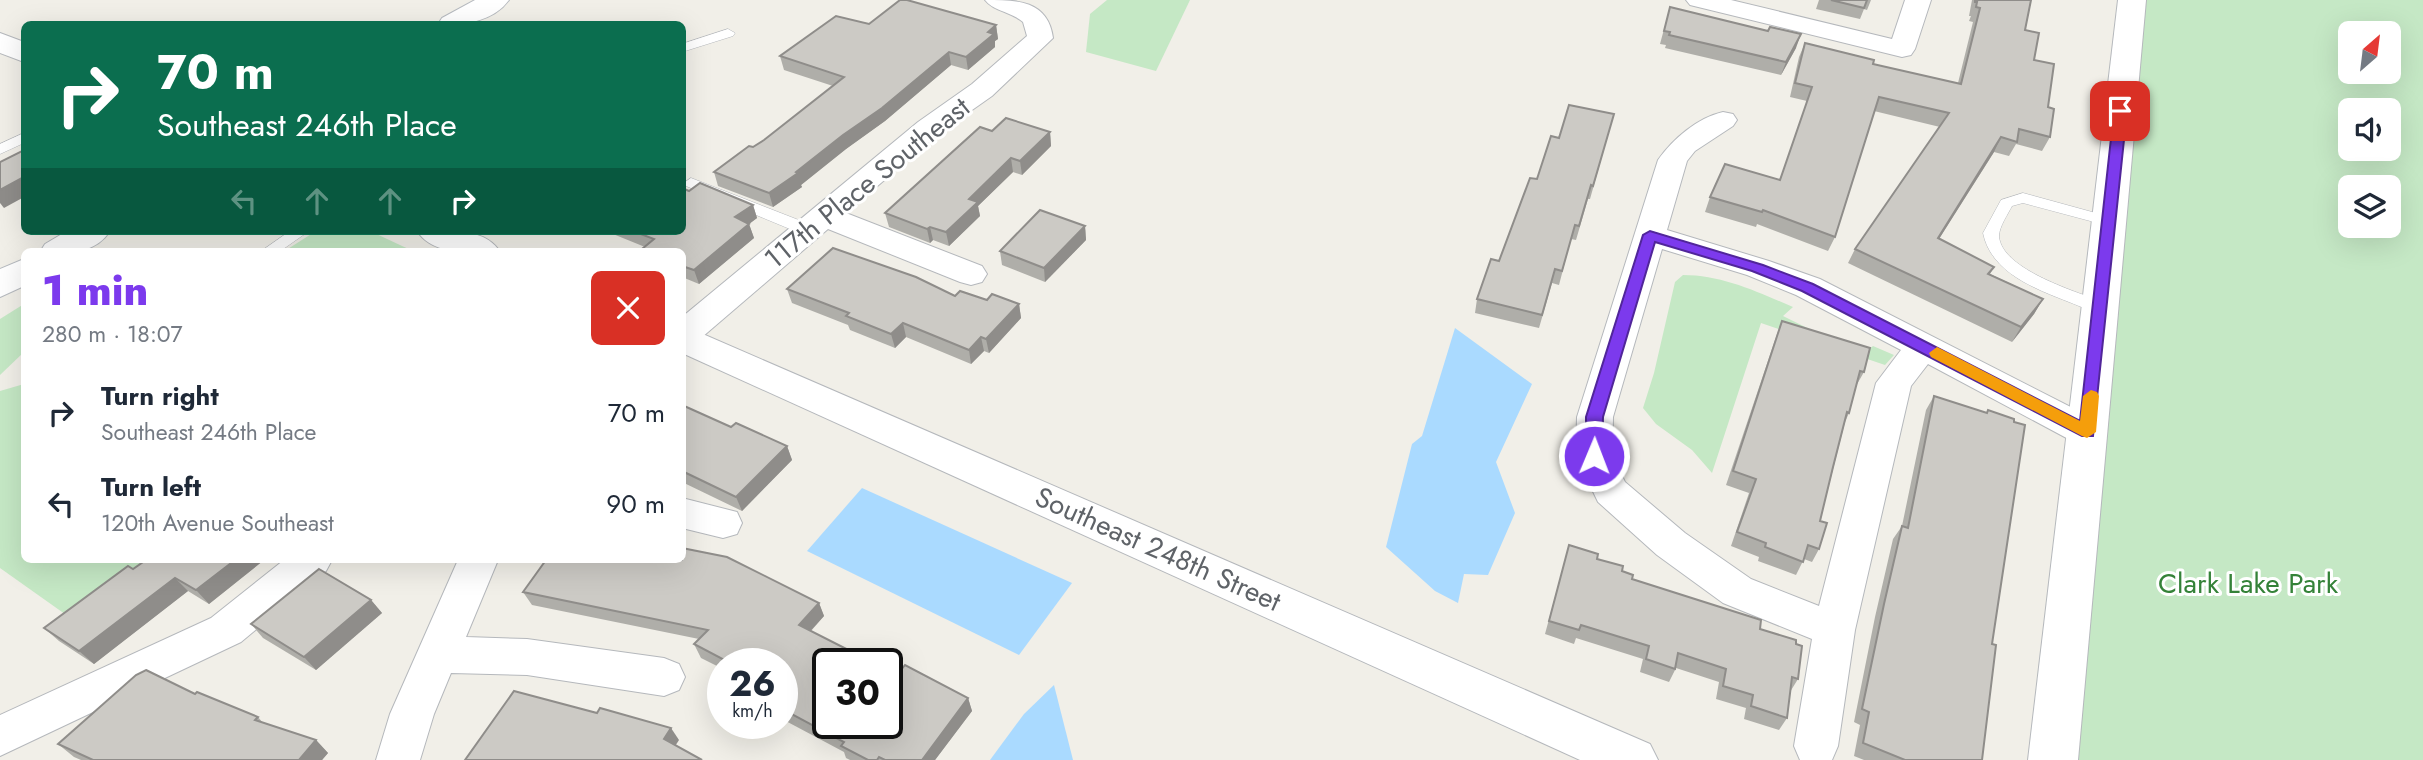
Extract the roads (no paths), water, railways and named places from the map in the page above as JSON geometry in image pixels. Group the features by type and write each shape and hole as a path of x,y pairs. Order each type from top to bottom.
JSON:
{"street":[{"path":"457,21 495,0"},
{"name":"117th Place Southeast","path":"686,334 928,128 992,82 1040,38 1040,25 1035,17 1018,6 998,0"},
{"path":"1699,0 1902,49 1918,0"},
{"path":"2053,760 2132,0"},
{"path":"0,42 21,52"},
{"path":"1723,120 1685,145 1673,160 1595,417 1594,456 1611,492 1671,544 1737,591 1834,630"},
{"path":"816,223 971,274"},
{"path":"64,248 86,235"},
{"path":"443,235 474,248"},
{"path":"1650,235 1758,268 1808,288 2087,432"},
{"path":"0,285 21,273"},
{"name":"Southeast 248th Street","path":"686,339 1633,760"},
{"path":"1816,746 1834,630 1894,383 1923,346"},
{"path":"686,514 723,523"},
{"path":"0,736 226,630 308,563"},
{"path":"398,760 412,714 477,563"},
{"path":"437,654 527,657 664,677"}],"lane":[{"path":"686,47 728,33"},
{"path":"0,150 21,139"},
{"path":"691,183 816,223"},
{"path":"2100,307 2039,284 2017,271 1993,243 1991,233 2006,202 2023,198 2109,222"},
{"path":"274,248 295,235"}],"water":[{"path":"1455,328 1532,384 1496,462 1515,513 1488,575 1464,574 1458,603 1435,591 1386,547 1412,444 1422,436"},
{"path":"862,488 1072,583 1019,655 807,551"},
{"path":"1054,685 1073,760 990,760 1024,714"}],"park label":[{"name":"Clark Lake Park","path":"2248,583"}]}
